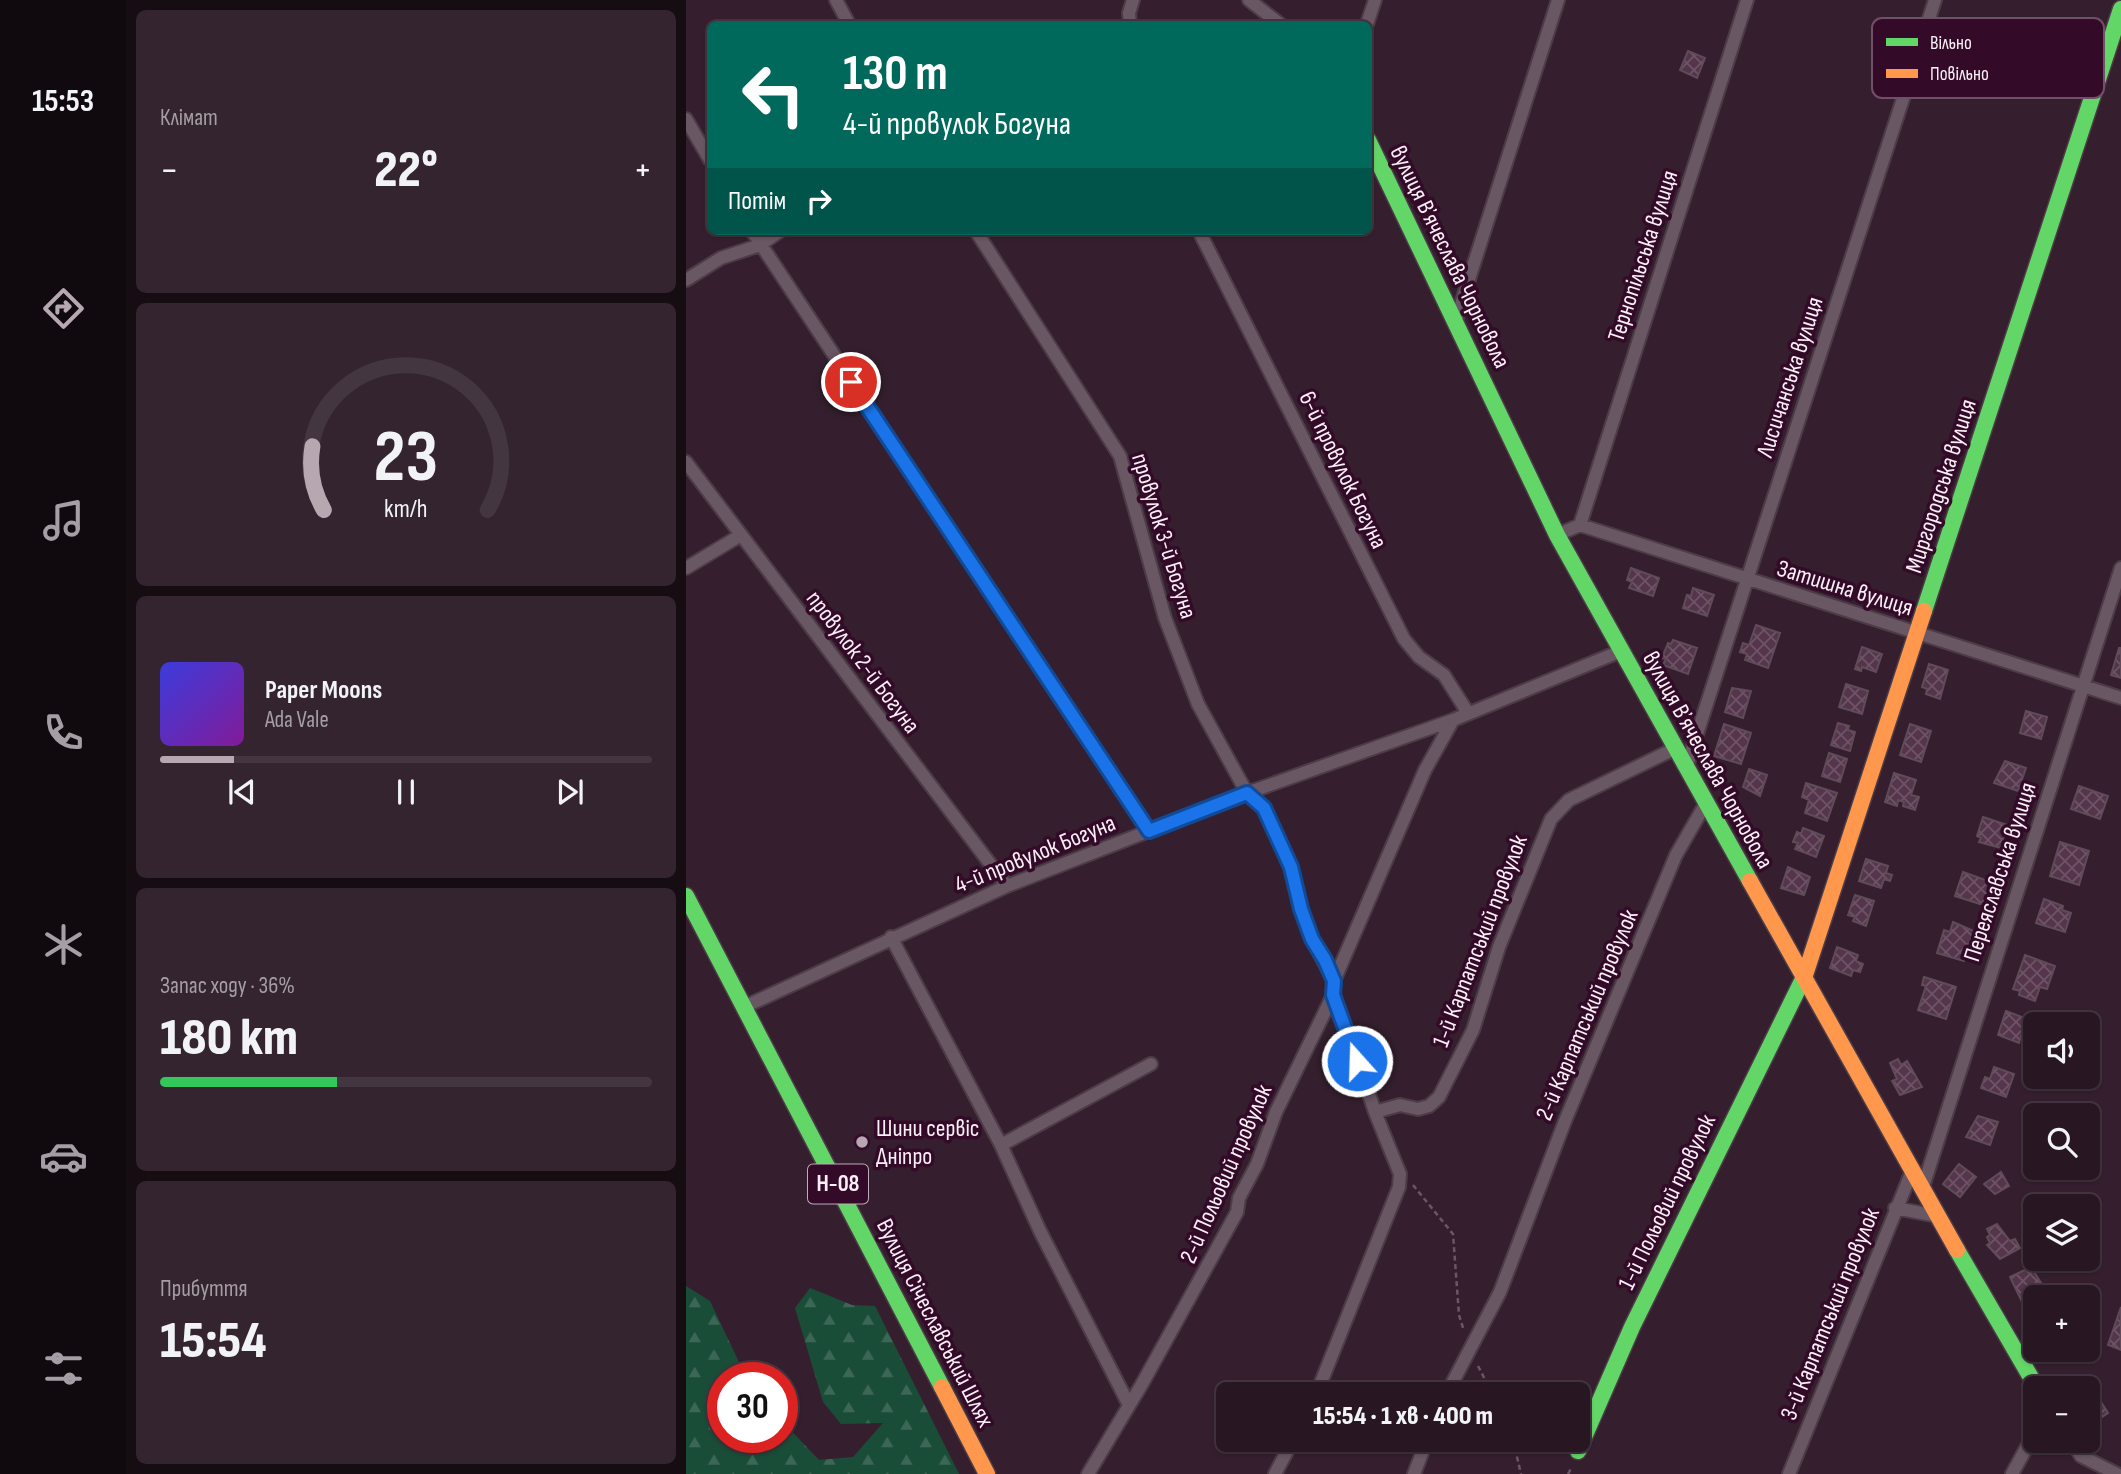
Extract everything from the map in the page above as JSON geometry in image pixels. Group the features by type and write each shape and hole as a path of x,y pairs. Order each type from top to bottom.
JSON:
{"street":[{"path":"836,0 847,21"},
{"path":"1130,21 1133,0"},
{"path":"1249,0 1276,21"},
{"path":"1368,21 1375,0"},
{"path":"1456,320 1558,0"},
{"name":"Тернопільська вулиця","path":"1580,525 1747,0"},
{"name":"Лисичанська вулиця","path":"1929,18 1935,0"},
{"name":"Миргородська вулиця","path":"2104,61 2121,9"},
{"name":"Лисичанська вулиця","path":"1686,768 1903,98"},
{"name":"Миргородська вулиця","path":"1804,977 2092,98"},
{"path":"686,118 707,155"},
{"name":"вулиця Вʼячеслава Чорновола","path":"1372,148 1557,535 1922,1190 2030,1376"},
{"path":"754,235 1149,831"},
{"path":"686,280 721,258 760,245 774,235"},
{"name":"провулок 3-й Богуна","path":"979,235 1120,456 1165,618 1198,704 1247,793 1264,808 1291,867 1312,939 1334,981"},
{"name":"6-й провулок Богуна","path":"1201,235 1404,639 1419,657 1444,675 1468,713"},
{"name":"провулок 2-й Богуна","path":"686,462 1007,886"},
{"path":"1557,535 1580,525"},
{"name":"Затишна вулиця","path":"1580,525 2121,698"},
{"path":"686,568 741,535"},
{"name":"Переяславська вулиця","path":"1922,1190 2121,568"},
{"name":"4-й провулок Богуна","path":"746,1006 891,937 1007,886 1247,793 1453,720 1620,651"},
{"path":"1320,1382 1399,1187 1400,1174 1333,995 1334,981 1425,770 1453,720"},
{"name":"1-й Карпатський провулок","path":"1375,1112 1400,1105 1418,1109 1429,1106 1440,1097 1473,1030 1499,947 1550,819 1558,809 1569,800 1674,749"},
{"name":"2-й Карпатський провулок","path":"1453,1382 1500,1292 1565,1121 1676,855 1706,803"},
{"name":"Вулиця Січеславський Шлях","path":"686,896 746,1006 987,1474"},
{"path":"891,937 1001,1144 1040,1231 1128,1403"},
{"name":"1-й Польовий провулок","path":"1590,1423 1632,1326 1804,977"},
{"name":"2-й Польовий провулок","path":"1088,1474 1237,1212 1240,1198 1257,1164 1273,1121 1333,995"},
{"path":"1001,1144 1151,1064"},
{"name":"3-й Карпатський провулок","path":"1789,1474 1912,1171"},
{"path":"1895,1208 1937,1216"},
{"path":"1275,1474 1287,1452"},
{"path":"1414,1474 1422,1452"},
{"path":"2012,1474 2024,1453"},
{"path":"2079,1453 2117,1474"}],"path":[{"path":"1400,1174 1426,1196 1453,1234 1459,1315 1469,1350 1486,1382"},
{"path":"1516,1452 1521,1474"}],"green space":[{"path":"686,1286 710,1301 739,1362 707,1362 707,1453 798,1453 798,1438 819,1460 853,1457 883,1423 841,1424 823,1402 795,1308 810,1288 852,1305 875,1306 959,1474 686,1474"}],"building":[{"path":"1688,51 1705,58 1697,78 1680,70"},
{"path":"1631,568 1659,578 1653,596 1629,588 1632,582 1627,580"},
{"path":"1693,588 1714,595 1707,616 1683,608 1687,595 1691,596"},
{"path":"1756,625 1780,633 1768,668 1745,660 1747,654 1740,652 1743,643 1749,645"},
{"path":"1673,640 1697,648 1688,674 1663,665 1666,659 1662,658 1668,643 1671,644"},
{"path":"1862,647 1882,654 1876,672 1862,667 1861,671 1855,669"},
{"path":"2121,648 2121,678 2111,675"},
{"path":"1929,664 1948,670 1940,699 1926,694 1927,689 1922,687"},
{"path":"1846,684 1868,691 1862,714 1839,707"},
{"path":"1732,688 1751,691 1743,718 1725,712"},
{"path":"2026,711 2047,717 2041,739 2020,733"},
{"path":"1838,723 1849,726 1848,730 1855,732 1850,751 1831,745"},
{"path":"1724,724 1751,733 1741,764 1714,756"},
{"path":"1910,724 1931,731 1921,762 1900,755"},
{"path":"1829,753 1847,759 1840,782 1822,776"},
{"path":"2005,761 2026,768 2018,791 1994,783"},
{"path":"1749,769 1767,775 1760,796 1743,787"},
{"path":"1894,773 1916,780 1911,795 1919,797 1915,810 1903,806 1904,802 1898,800 1897,806 1885,802"},
{"path":"1806,783 1837,793 1827,821 1805,813 1809,800 1802,797"},
{"path":"2079,786 2108,796 2100,819 2071,809"},
{"path":"1983,817 2007,825 2001,848 1979,842 1981,838 1977,836"},
{"path":"1803,828 1824,836 1816,857 1795,849 1798,843 1793,842 1797,832 1801,834"},
{"path":"2060,842 2089,851 2079,885 2050,876"},
{"path":"1866,859 1888,866 1886,873 1892,875 1890,881 1884,879 1881,888 1859,881"},
{"path":"1788,867 1810,877 1804,895 1781,888"},
{"path":"1963,872 1991,882 1983,905 1955,896"},
{"path":"1855,895 1874,901 1866,926 1853,921 1855,917 1848,915"},
{"path":"2044,899 2063,906 2062,910 2071,913 2065,932 2036,923"},
{"path":"1953,922 1974,931 1964,961 1937,953 1944,930 1950,932"},
{"path":"1837,947 1858,955 1856,961 1863,964 1860,972 1853,970 1851,976 1830,968"},
{"path":"2025,955 2055,966 2047,989 2040,987 2035,1001 2019,995 2020,991 2013,989"},
{"path":"1924,977 1956,987 1946,1019 1918,1010 1926,986 1922,985"},
{"path":"2006,1011 2023,1017 2023,1037 2021,1036 2019,1043 1998,1035"},
{"path":"1898,1059 1901,1065 1907,1061 1922,1087 1900,1095 1892,1081 1897,1079 1890,1063"},
{"path":"1994,1067 2014,1074 2006,1097 1981,1088 1985,1077 1990,1079"},
{"path":"1978,1116 1998,1122 1990,1145 1966,1137"},
{"path":"1959,1164 1976,1177 1960,1197 1943,1184"},
{"path":"2001,1172 2009,1186 1995,1194 1984,1184"},
{"path":"1997,1224 2010,1241 2015,1239 2020,1248 2000,1259 1987,1245 1990,1243 1987,1237 1990,1235 1987,1229"},
{"path":"2023,1271 2034,1271 2042,1285 2023,1285 2023,1304 2010,1277"},
{"path":"2121,1307 2121,1350 2108,1345"},
{"path":"2100,1400 2108,1413 2100,1418"}],"traffic: fast":[{"path":"2104,61 2121,9"},
{"path":"1924,611 2092,98"},
{"path":"1372,148 1557,535 1750,881"},
{"path":"686,896 942,1387"},
{"path":"1590,1423 1632,1327 1805,975"},
{"path":"1957,1250 2030,1376"}],"traffic: slow":[{"path":"1805,975 1924,611"},
{"path":"1750,881 1957,1250"},
{"path":"942,1387 987,1474"}],"place":[{"name":"Шини сервіс Дніпро","path":"862,1142"}],"route":[{"path":"851,382 1149,831 1247,793 1264,808 1291,867 1301,909 1312,939 1334,981 1333,995 1357,1061"}]}
